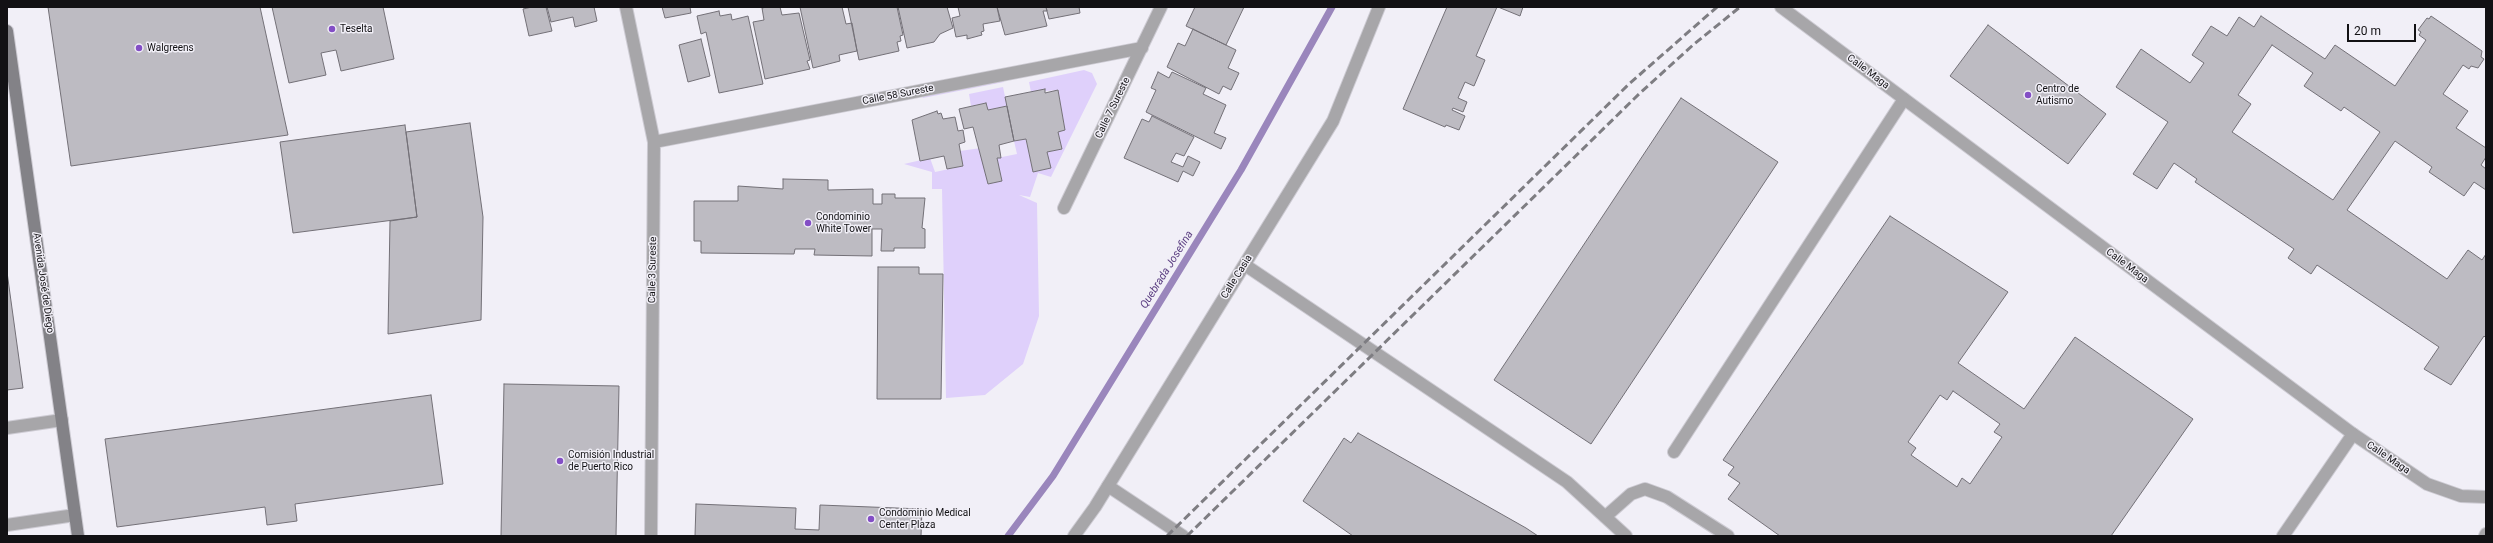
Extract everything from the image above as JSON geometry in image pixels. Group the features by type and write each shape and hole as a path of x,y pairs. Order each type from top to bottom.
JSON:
{"main road":[{"name":"Avenida José de Diego","path":"7,31 78,536"}],"street":[{"name":"Calle 3 Sureste","path":"626,7 654,142 651,536"},
{"name":"Calle 7 Sureste","path":"1064,208 1161,7"},
{"name":"Calle Casia","path":"1074,536 1108,486 1333,121 1379,7"},
{"name":"Calle Maga","path":"1781,7 2353,434 2427,484 2461,496 2486,498"},
{"name":"Calle 58 Sureste","path":"654,142 1142,48"},
{"path":"1674,452 1904,99"},
{"path":"1245,265 1567,482 1626,536"},
{"path":"7,428 62,420"},
{"path":"2283,536 2353,434"},
{"path":"1108,486 1183,536"},
{"path":"1605,517 1631,494 1656,486 1667,497 1728,536"},
{"path":"7,525 76,515"}],"shaded area":[{"path":"1084,70 1092,73 1097,84 1051,177 1038,173 1030,197 1019,195 1037,203 1039,316 1023,364 985,395 946,398 942,189 932,189 932,172 904,164 930,158 935,172 963,166 960,151 981,148 988,184 1002,180 997,158 1017,154 1014,141 1026,139 1033,172 1051,168 1047,152 1062,149 1058,132 1065,130 1058,90 1031,92 1029,82"},
{"path":"1004,79 1004,82 923,98 922,95"},
{"path":"1003,87 1007,106 988,110 986,103 971,106 969,94"}],"building":[{"path":"48,7 260,7 288,135 71,166"},
{"name":"Teselta","path":"272,7 383,7 394,59 341,71 336,50 321,53 326,75 289,83"},
{"path":"532,7 546,7 552,31 529,36 523,9"},
{"path":"547,7 594,7 597,21 575,27 573,17 551,22"},
{"path":"662,7 690,7 691,13 665,18"},
{"path":"780,7 782,15 799,13 810,60 807,61 810,69 765,79 753,22 764,20 762,8"},
{"path":"800,7 842,7 846,24 852,23 857,51 839,55 840,61 813,68"},
{"path":"848,7 897,7 903,35 900,36 901,41 897,42 899,51 859,60"},
{"path":"898,7 947,7 953,28 940,34 934,42 907,48"},
{"path":"958,7 997,7 1000,21 983,24 984,31 981,32 982,35 967,39 967,35 956,37 952,18 960,16"},
{"path":"997,7 1046,7 1047,11 1043,11 1047,26 1005,35"},
{"path":"1046,7 1079,7 1080,13 1049,19"},
{"path":"1195,7 1244,7 1226,45 1186,26"},
{"path":"1447,7 1497,7 1476,56 1485,60 1474,86 1465,82 1458,98 1467,102 1463,112 1453,108 1452,110 1465,116 1459,130 1446,125 1445,127 1403,109"},
{"path":"1498,7 1523,7 1520,16"},
{"path":"719,11 720,16 731,14 732,20 748,16 763,84 719,93 706,32 701,34 697,16"},
{"path":"2261,16 2325,59 2335,45 2395,86 2426,40 2419,35 2421,32 2418,30 2427,18 2429,19 2431,16 2482,51 2481,57 2484,59 2478,68 2471,66 2469,69 2463,65 2443,94 2468,111 2456,128 2486,148 2486,157 2481,165 2486,169 2486,190 2474,182 2464,196 2429,172 2432,167 2395,141 2347,210 2447,279 2468,250 2482,260 2486,254 2486,338 2484,336 2451,385 2424,369 2439,347 2317,265 2311,274 2288,258 2294,249 2195,182 2197,179 2174,163 2157,189 2133,174 2168,122 2116,87 2141,49 2190,83 2204,63 2192,55 2211,26 2227,36 2239,17 2254,27","holes":["2272,45 2313,73 2304,86 2341,111 2344,107 2380,132 2333,200 2232,132 2251,104 2238,95"]},
{"name":"Centro de Autismo","path":"1988,25 2106,114 2068,164 1950,76"},
{"path":"1193,29 1236,50 1228,68 1239,73 1231,90 1223,86 1219,94 1167,67 1178,43 1185,46"},
{"path":"701,39 710,76 688,82 679,45"},
{"path":"1158,72 1169,78 1172,72 1206,88 1203,94 1226,105 1214,133 1226,138 1221,149 1146,112 1156,90 1151,88"},
{"path":"1045,89 1045,93 1058,90 1065,130 1058,132 1062,149 1047,152 1051,168 1033,172 1026,139 1014,141 1005,97"},
{"path":"1681,98 1778,162 1591,444 1494,380"},
{"path":"986,103 988,110 1007,106 1014,141 999,145 1001,158 997,158 1002,181 988,184 973,127 964,129 959,109"},
{"path":"937,111 938,114 941,113 943,119 955,117 958,131 963,130 965,142 959,144 963,166 947,169 944,156 920,161 912,120"},
{"path":"1152,116 1194,137 1184,156 1176,153 1171,162 1183,167 1188,156 1200,162 1193,176 1183,171 1178,182 1124,158 1142,119 1149,122"},
{"path":"470,123 483,217 481,320 388,334 390,221 417,217 406,132"},
{"path":"405,125 417,217 293,233 280,142"},
{"name":"Condominio White Tower","path":"783,179 828,180 828,190 873,189 873,204 882,204 882,194 895,194 895,198 925,198 922,228 925,229 925,248 894,248 894,251 881,251 882,229 872,229 872,256 814,255 815,249 795,249 794,254 701,253 701,241 694,241 694,201 738,201 738,186 783,189"},
{"path":"1890,216 2008,292 1958,363 2024,409 2075,337 2193,419 2111,536 1780,536 1728,499 1740,483 1728,475 1734,467 1723,460","holes":["1953,391 2000,424 1994,432 2002,437 1970,484 1962,478 1957,487 1911,455 1916,448 1908,442 1940,395 1947,400"]},
{"path":"878,267 919,267 919,274 943,274 941,399 877,399"},
{"path":"7,272 23,388 7,390"},
{"name":"Comisión Industrial de Puerto Rico","path":"504,384 619,386 616,536 501,536"},
{"path":"431,395 443,484 295,504 297,521 267,525 265,507 117,527 105,439"},
{"path":"1358,433 1538,536 1353,536 1303,501 1344,438 1351,443"},
{"name":"Condominio Medical Center Plaza","path":"696,504 796,508 795,529 819,530 820,505 922,509 921,536 695,536"}],"waterway":[{"name":"Quebrada Josefina","path":"1008,536 1053,476 1241,170 1332,7"}],"railway":[{"path":"1167,536 1629,84 1717,7"},
{"path":"1187,536 1639,94 1693,45 1740,7"}],"place":[{"name":"Teselta","path":"332,29"},
{"name":"Walgreens","path":"139,48"},
{"name":"Centro de Autismo","path":"2028,95"},
{"name":"Condominio White Tower","path":"808,223"},
{"name":"Comisión Industrial de Puerto Rico","path":"560,461"},
{"name":"Condominio Medical Center Plaza","path":"871,519"}]}
